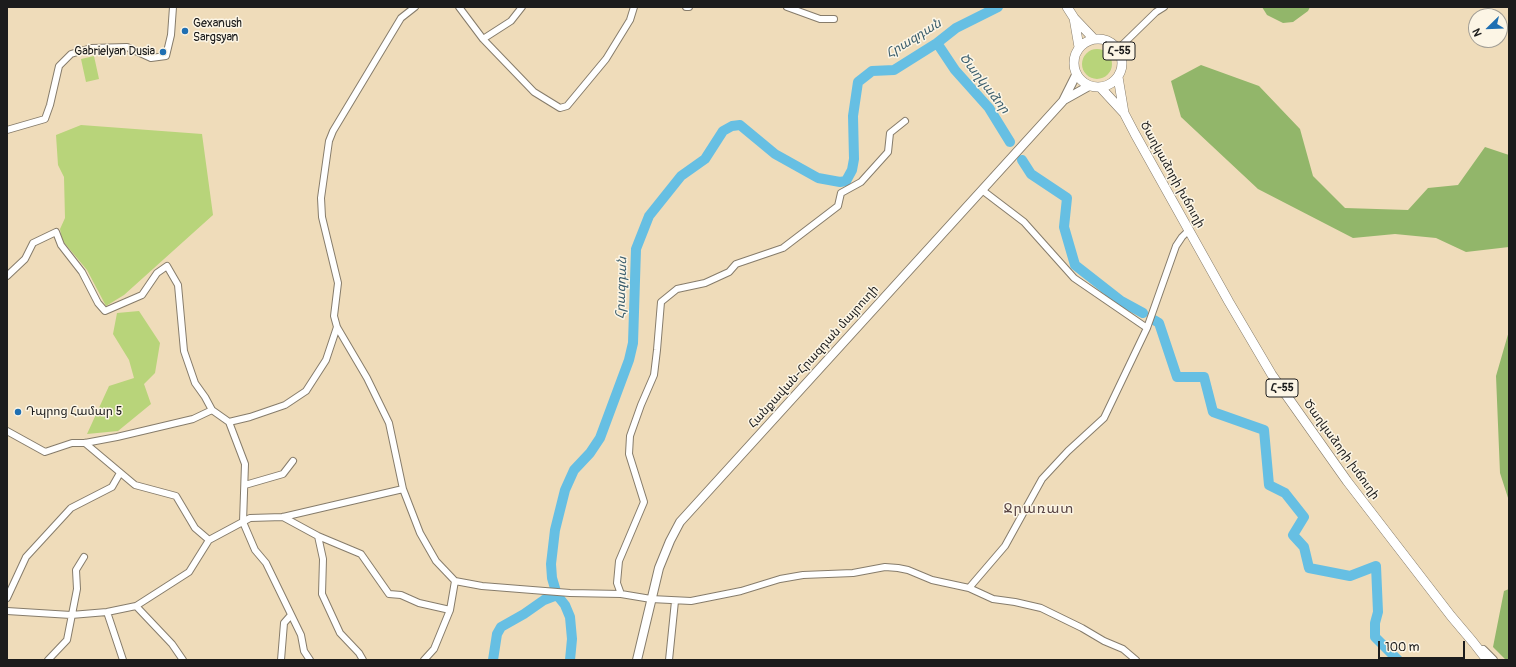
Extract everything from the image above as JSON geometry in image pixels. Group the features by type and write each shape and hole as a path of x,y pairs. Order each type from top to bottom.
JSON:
{"main road":[{"name":"Հ-55","path":"1068,7 1074,18 1094,39"},
{"name":"Հ-55","path":"1074,18 1079,47"},
{"name":"Հ-55","path":"1076,75 1074,58 1079,47 1083,43 1094,39 1105,40 1118,49 1122,63 1118,77 1107,86 1100,88"},
{"path":"1076,75 1089,86 1100,88"},
{"name":"Հանքավան-Հրազդան մայրուղի","path":"637,660 659,568 670,541 680,522 1063,101 1076,75"},
{"name":"Ծաղկաձորի խճուղի","path":"1118,77 1124,113"},
{"name":"Հանքավան-Հրազդան մայրուղի","path":"1063,101 1089,86"},
{"name":"Ծաղկաձորի խճուղի","path":"1100,88 1124,113 1229,302 1272,375 1347,480 1451,616 1473,642"},
{"name":"Հ-55","path":"1473,642 1486,660"},
{"path":"1473,642 1493,660"}],"street":[{"path":"7,130 45,119 50,105 59,66 71,54 91,48 127,47 151,58 166,56 171,35 173,7"},
{"path":"415,7 401,18 333,131 329,141 321,198 322,217 338,283 334,316 337,327 367,378 389,423 403,489 420,533 436,561 455,581 482,586 570,593 621,594 651,599 691,601 741,591 780,579 803,575 853,573 885,567 908,570 932,580 969,588 993,599 1041,608 1082,628 1104,641 1123,649 1136,660"},
{"path":"459,7 483,38 534,92 560,108 567,106 606,59 630,20 634,7"},
{"path":"483,38 511,21 522,7"},
{"path":"787,7 820,19 834,19"},
{"path":"1118,49 1156,12 1164,7"},
{"path":"621,594 617,583 619,561 644,502 629,454 630,436 654,375 661,302 677,289 705,283 728,272 736,264 783,248 838,206 841,193 862,182 888,152 890,133 905,121"},
{"path":"982,190 1024,222 1074,278 1147,328"},
{"path":"969,588 1005,546 1042,479 1068,451 1104,418 1147,328 1176,246 1189,230"},
{"path":"7,276 25,259 33,243 56,232 61,245 82,272 98,303 105,311 142,295 157,273 167,266 178,285 184,351 195,383 212,410 229,422 245,464 243,522 255,550 266,563 301,635 304,651 310,660"},
{"path":"229,422 250,417 285,405 306,391 326,360 337,327"},
{"path":"7,431 45,452 72,443 85,443 193,420 212,410"},
{"path":"85,443 135,485 176,496 195,528 209,540"},
{"path":"245,485 283,474 293,462"},
{"path":"7,598 26,557 71,508 112,487 120,473"},
{"path":"7,611 71,615 107,612 136,606 189,572 209,540 250,518 283,517 403,489"},
{"path":"283,517 318,536 361,554 389,594 401,595 419,603 450,610"},
{"path":"318,536 323,559 322,594 340,633 359,653 363,660"},
{"path":"48,660 67,640 77,589 76,570 84,557"},
{"path":"424,660 434,650 450,610 455,581"},
{"path":"669,660 675,601"},
{"path":"136,606 172,644 183,660"},
{"path":"107,612 123,660"},
{"path":"281,660 284,623 291,615"}],"green space":[{"path":"1262,7 1310,7 1308,11 1293,22 1283,23 1267,15"},
{"path":"1097,49 1108,53 1112,64 1108,75 1097,79 1086,75 1082,64 1086,53"},
{"path":"94,56 99,79 86,82 81,59"},
{"path":"1201,65 1259,86 1300,129 1313,176 1345,208 1408,210 1428,188 1458,185 1485,147 1509,155 1509,247 1466,252 1436,238 1395,234 1353,238 1258,189 1181,117 1171,81"},
{"path":"81,125 202,134 213,215 124,295 106,306 87,270 62,240 60,229 65,218 64,177 58,165 56,135"},
{"path":"139,311 160,343 155,373 144,384 151,404 118,431 87,434 109,386 134,378 129,360 113,334 117,313"},
{"path":"1509,331 1509,501 1500,473 1496,376"},
{"path":"1509,589 1509,660 1506,660 1493,647 1504,591"}],"waterway":[{"name":"Հրազդան","path":"570,660 572,639 570,617 565,605 557,595 552,578 551,564 555,530 565,490 574,470 590,453 600,438 629,360 633,343 636,249 649,216 681,176 705,159 723,131 732,126 740,125 775,154 818,178 840,182 846,181 852,170 854,159 853,116 858,82 872,71 894,70 937,43 956,28 998,7"},
{"name":"Ծաղկաձոր","path":"937,43 955,70 989,108 1010,142"},
{"name":"Ծաղկաձոր","path":"1022,160 1031,174 1067,198 1064,227 1075,265 1121,301 1143,313"},
{"name":"Ծաղկաձոր","path":"1154,320 1159,323 1177,377 1204,377 1213,412 1264,430 1269,485 1285,493 1304,517 1293,535 1304,547 1309,568 1350,576 1376,566 1378,612 1375,623 1375,637 1398,660"},
{"name":"Հրազդան","path":"493,660 497,634 501,627 524,614 544,600 557,595"}],"place":[{"name":"Gexanush Sargsyan","path":"185,31"},
{"name":"Gabrielyan Dusia","path":"163,52"},
{"name":"Դպրոց Համար 5","path":"18,412"}],"district":[{"name":"Ջրառատ","path":"1039,509"}]}
